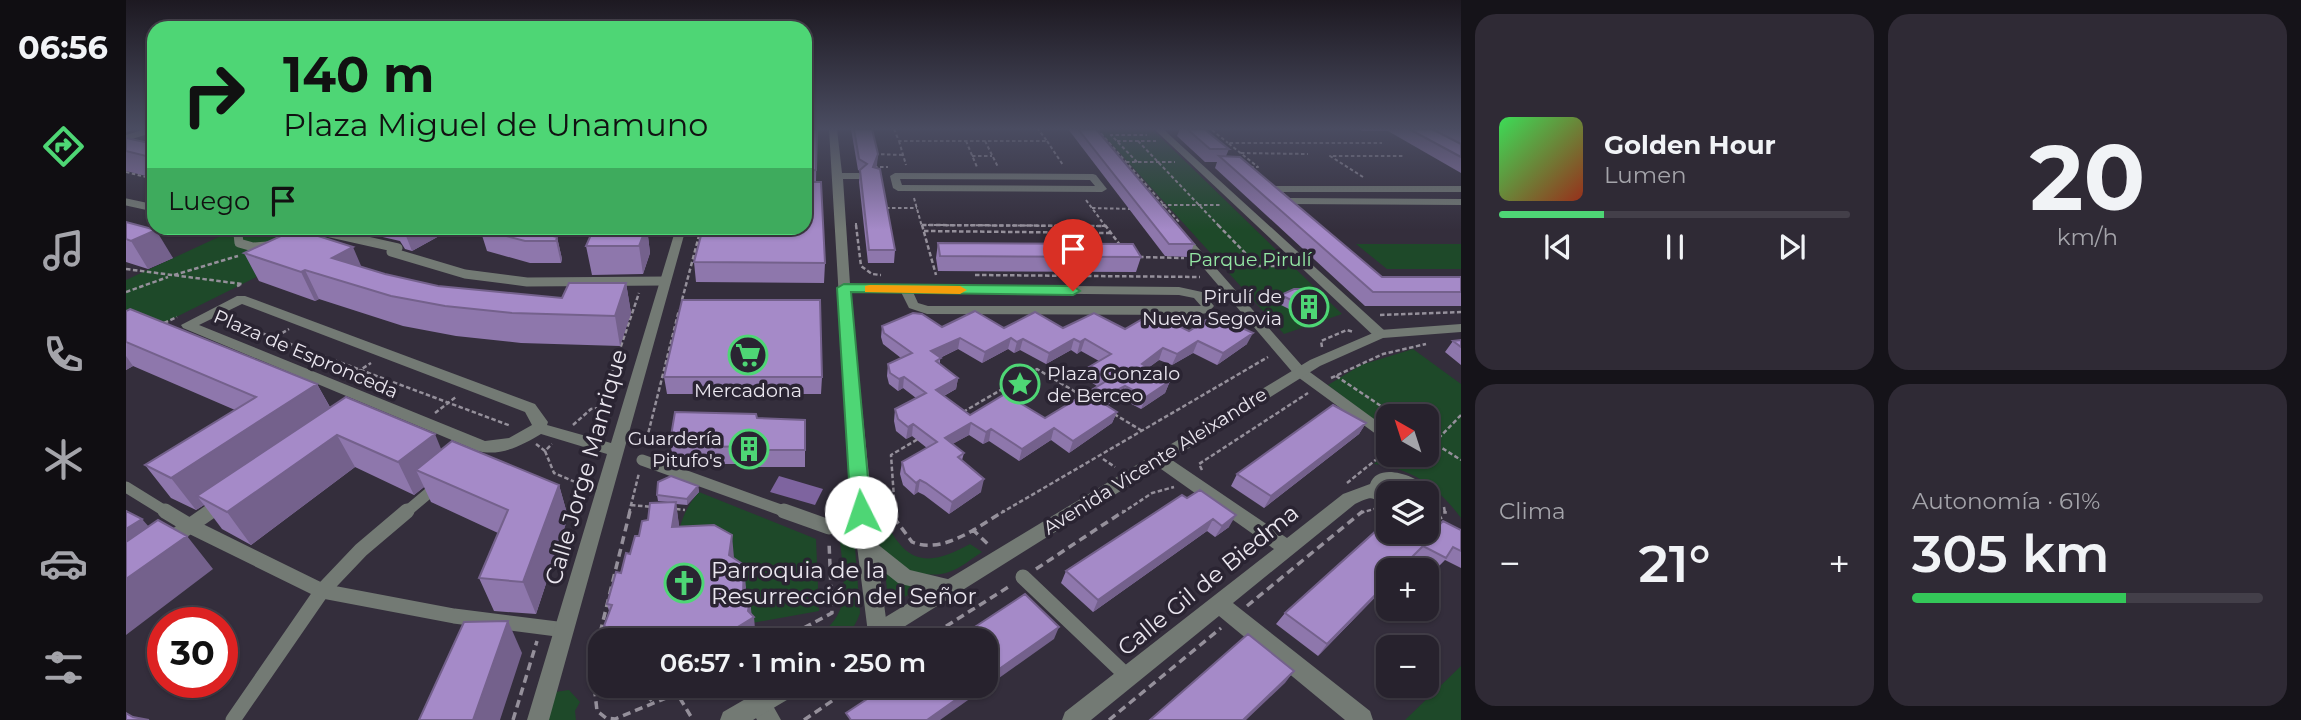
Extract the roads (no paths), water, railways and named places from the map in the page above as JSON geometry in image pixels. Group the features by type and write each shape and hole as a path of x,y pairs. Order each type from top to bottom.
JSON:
{"street":[{"path":"837,163 844,288 871,628"},
{"path":"1195,163 1380,334"},
{"path":"839,176 859,176"},
{"path":"891,176 990,177 1093,177 1102,189 898,188 891,176"},
{"path":"990,177 995,189"},
{"path":"1461,189 1273,189 1288,201 1461,202"},
{"path":"1356,189 1375,202"},
{"path":"126,202 147,206"},
{"path":"1155,205 1299,371 1376,427"},
{"path":"238,235 236,239 239,243 264,247 276,245"},
{"path":"345,235 398,248 391,252 465,274 527,282 656,281"},
{"name":"Calle Jorge Manrique","path":"538,720 615,450 656,281 678,235"},
{"path":"844,288 1187,292 1201,297 1209,306 1200,311 923,309 912,305 906,290"},
{"path":"1046,290 1057,310"},
{"name":"Plaza de Espronceda","path":"240,299 530,408 540,422 537,436 484,447 364,404 188,325 240,299"},
{"name":"Avenida Vicente Aleixandre","path":"887,628 1299,371 1380,334 1461,328"},
{"path":"537,436 615,450"},
{"path":"642,460 829,527"},
{"path":"1160,460 1287,548"},
{"name":"Calle Gil de Biedma","path":"1379,481 1391,478 1403,481"},
{"path":"233,720 322,591 361,551 445,480"},
{"path":"126,487 190,526 322,591 454,616 565,630"},
{"name":"Calle Gil de Biedma","path":"1073,720 1359,493 1376,494"},
{"path":"158,548 235,494"},
{"path":"866,546 905,577 953,588"},
{"path":"1023,577 1127,676"},
{"path":"1218,603 1362,719"},
{"path":"731,720 764,712 777,698"}],"place":[{"name":"Pirulí de Nueva Segovia","path":"1309,307"},
{"name":"Mercadona","path":"748,355"},
{"name":"Plaza Gonzalo de Berceo","path":"1020,384"},
{"name":"Guardería Pitufo's","path":"749,449"},
{"name":"Parroquia de la Resurrección del Señor","path":"684,583"}],"park label":[{"name":"Parque Pirulí","path":"1250,259"}]}
